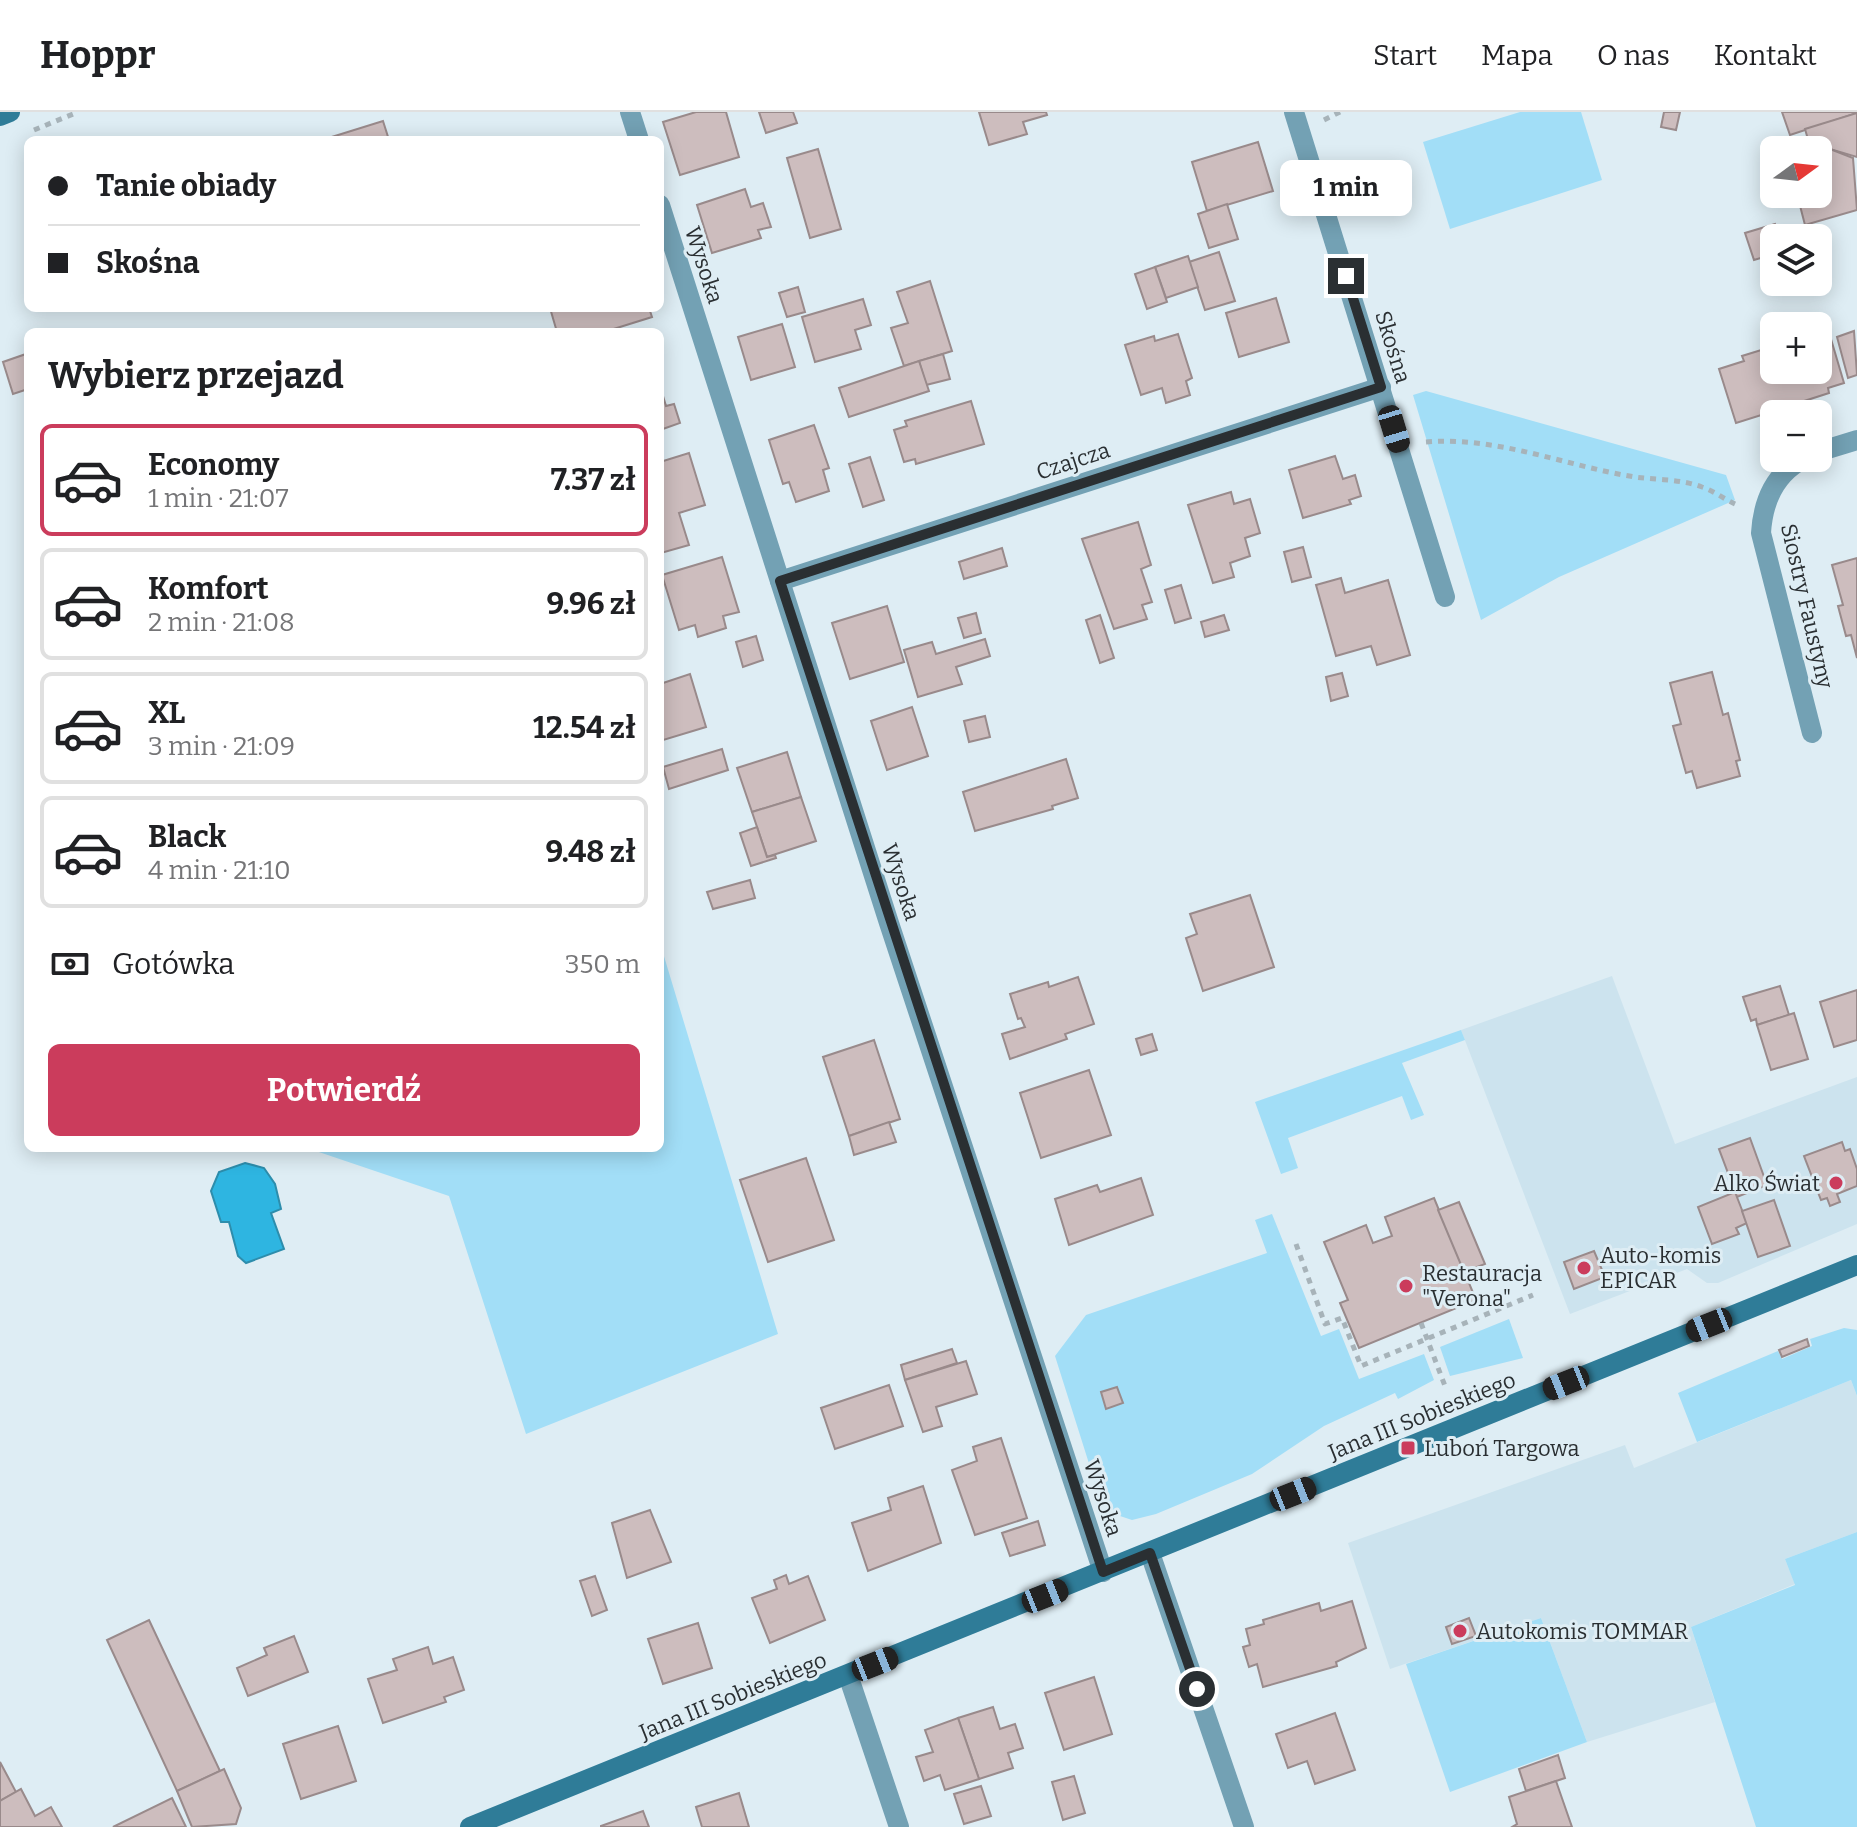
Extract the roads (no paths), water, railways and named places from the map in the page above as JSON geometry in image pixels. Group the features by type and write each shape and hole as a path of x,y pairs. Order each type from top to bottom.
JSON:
{"street":[{"path":"0,116 10,112"},
{"path":"630,112 638,136"},
{"name":"Skośna","path":"1294,112 1445,597"},
{"name":"Wysoka","path":"664,218 1103,1572"},
{"name":"Czajcza","path":"780,581 1381,387"},
{"path":"1832,448 1857,440"},
{"name":"Siostry Faustyny","path":"1787,472 1770,492 1761,533 1812,733"},
{"name":"Jana III Sobieskiego","path":"470,1827 1857,1265"},
{"path":"1150,1553 1244,1827"},
{"path":"848,1675 899,1827"}],"water":[{"path":"245,1163 264,1168 275,1184 281,1209 271,1213 284,1249 246,1263 238,1256 229,1222 221,1222 211,1191 219,1172"}],"place":[{"name":"Alko Świat","path":"1836,1183"},
{"name":"Auto-komis EPICAR","path":"1584,1268"},
{"name":"Restauracja \"Verona\"","path":"1406,1286"},
{"name":"Luboń Targowa","path":"1408,1448"},
{"name":"Autokomis TOMMAR","path":"1460,1631"}]}
